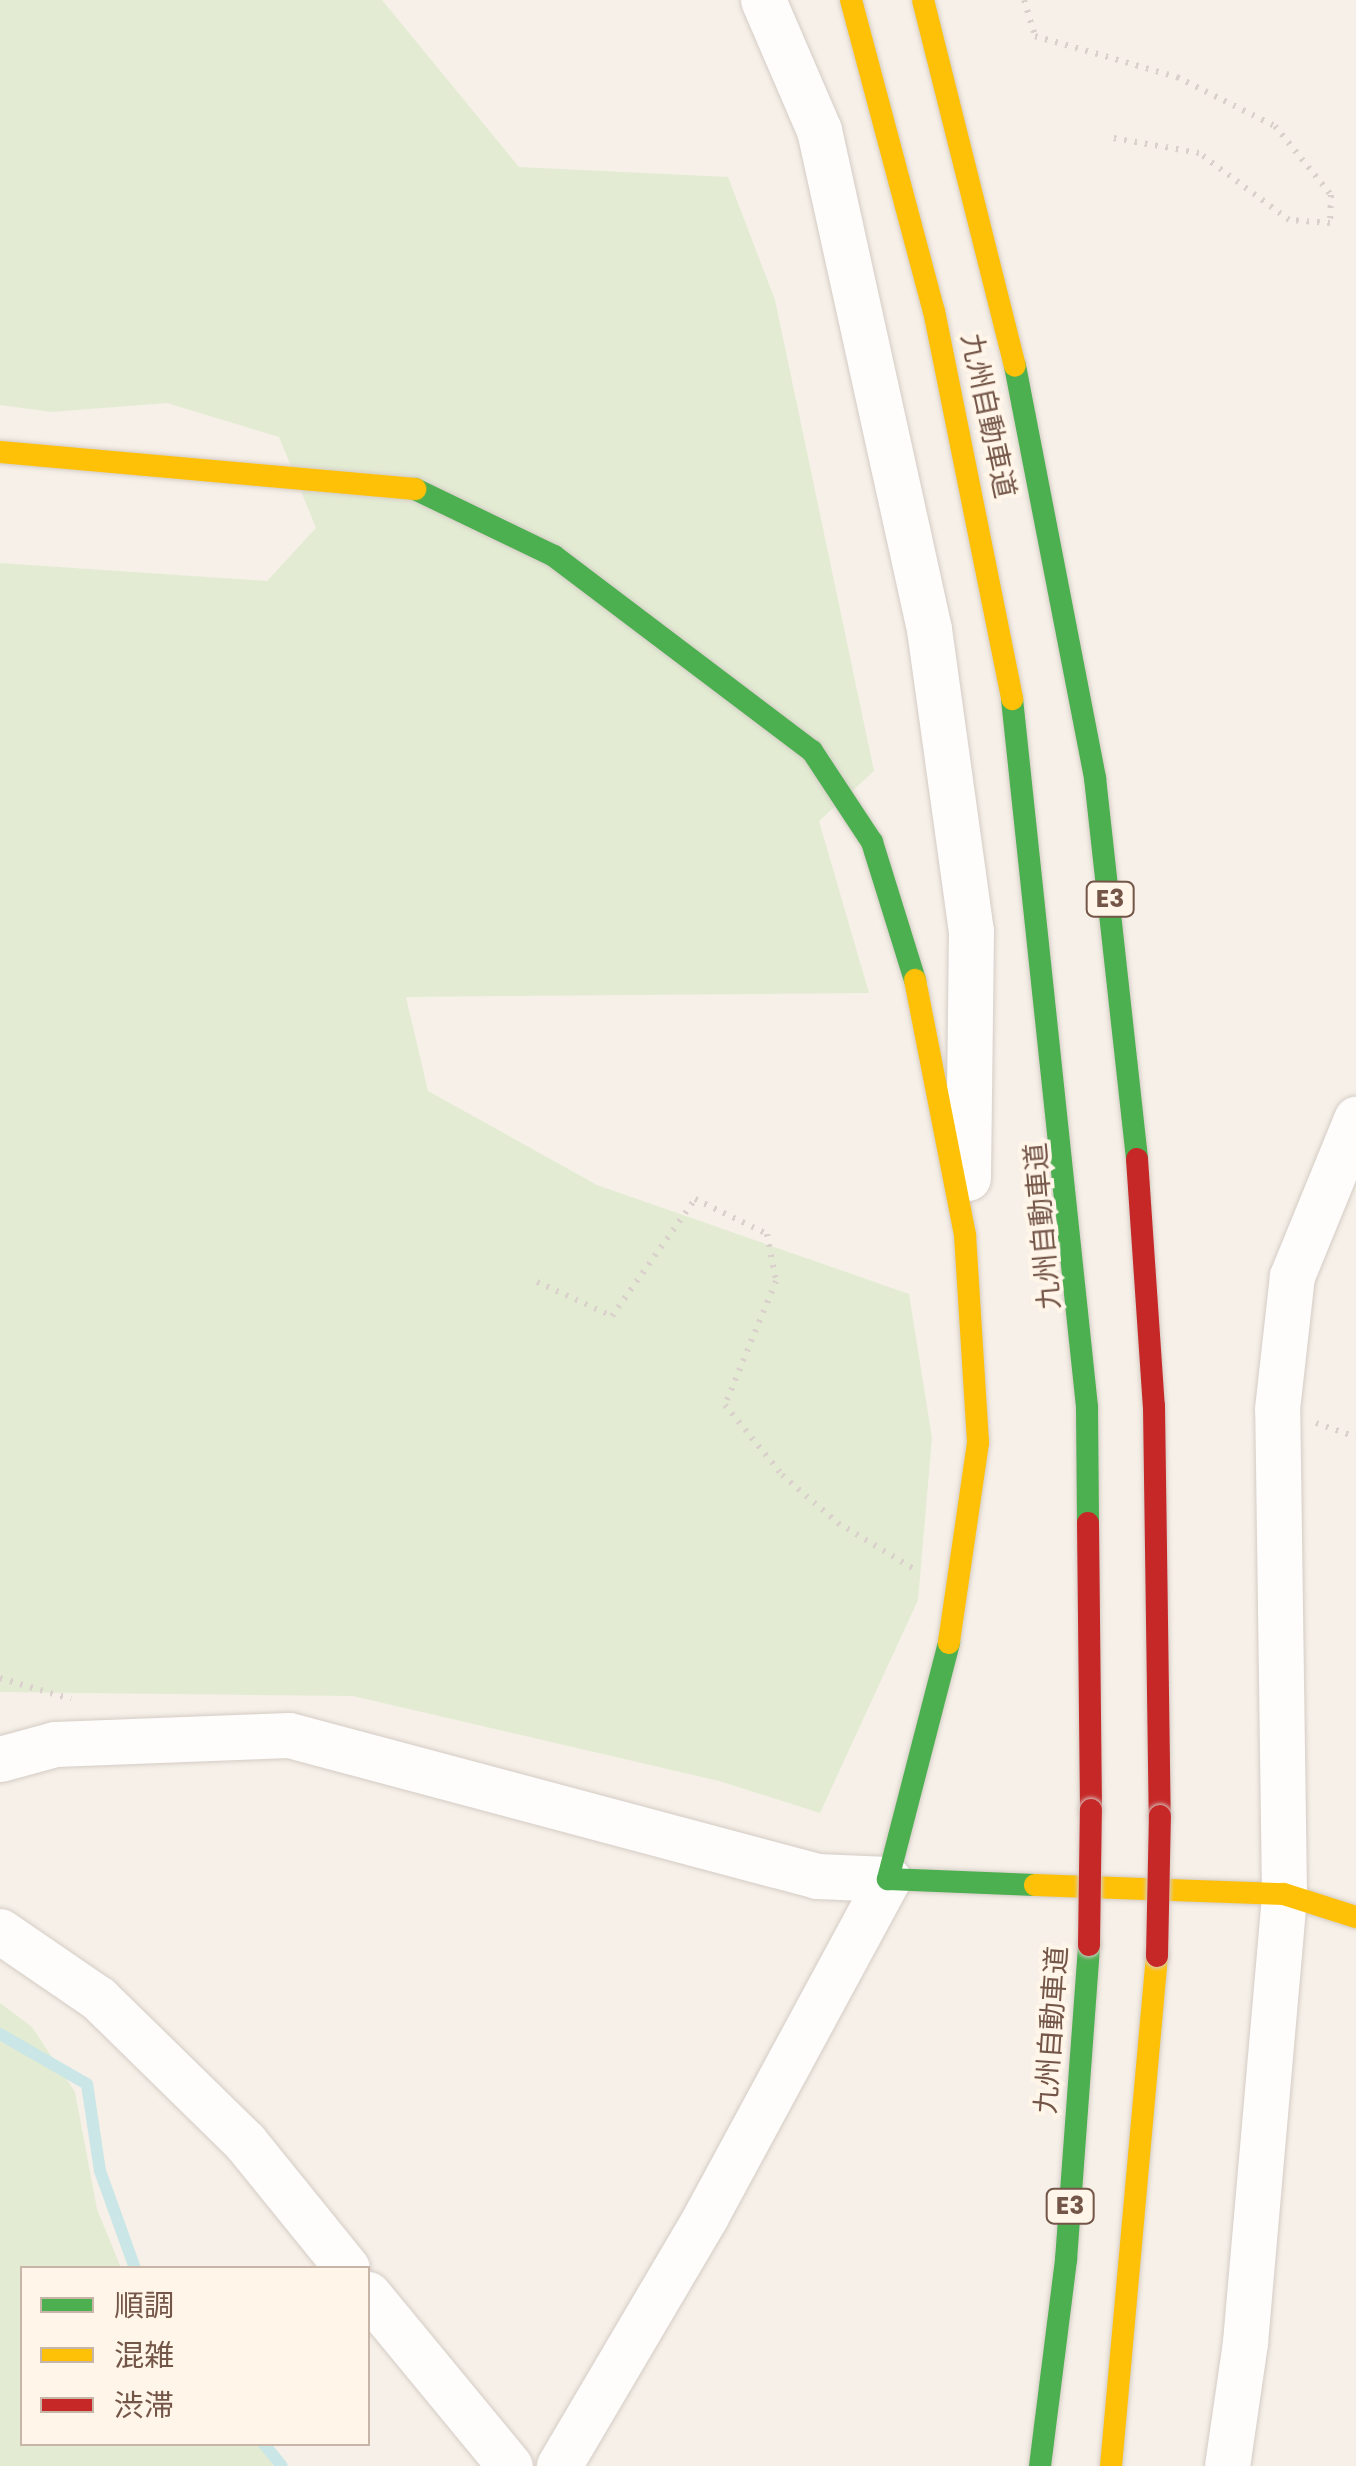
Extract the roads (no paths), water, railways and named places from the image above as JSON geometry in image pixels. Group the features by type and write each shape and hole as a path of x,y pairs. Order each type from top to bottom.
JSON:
{"main road":[{"name":"九州自動車道","path":"851,0 934,311 988,556 1025,780 1088,1408 1088,1945 1066,2260 1040,2466"},
{"name":"九州自動車道","path":"923,0 1005,317 1097,796 1142,1204 1154,1406 1160,1816 1156,1956 1111,2466"},
{"path":"0,452 402,483 554,556 812,751 872,842 914,975 965,1235 978,1443 944,1676 888,1879 1284,1894 1356,1918"}],"street":[{"path":"763,0 819,130 929,629 972,932 965,1235"},
{"path":"1226,2466 1245,2342 1284,1894 1277,1409 1292,1276 1356,1119"},
{"path":"0,1759 56,1744 289,1736 817,1876 888,1879 706,2216 559,2466"},
{"path":"0,1931 98,1998 245,2142 345,2266"},
{"path":"370,2296 510,2466"}],"waterway":[{"path":"0,2034 87,2084 100,2171 134,2266"},
{"path":"266,2446 282,2466"}]}
